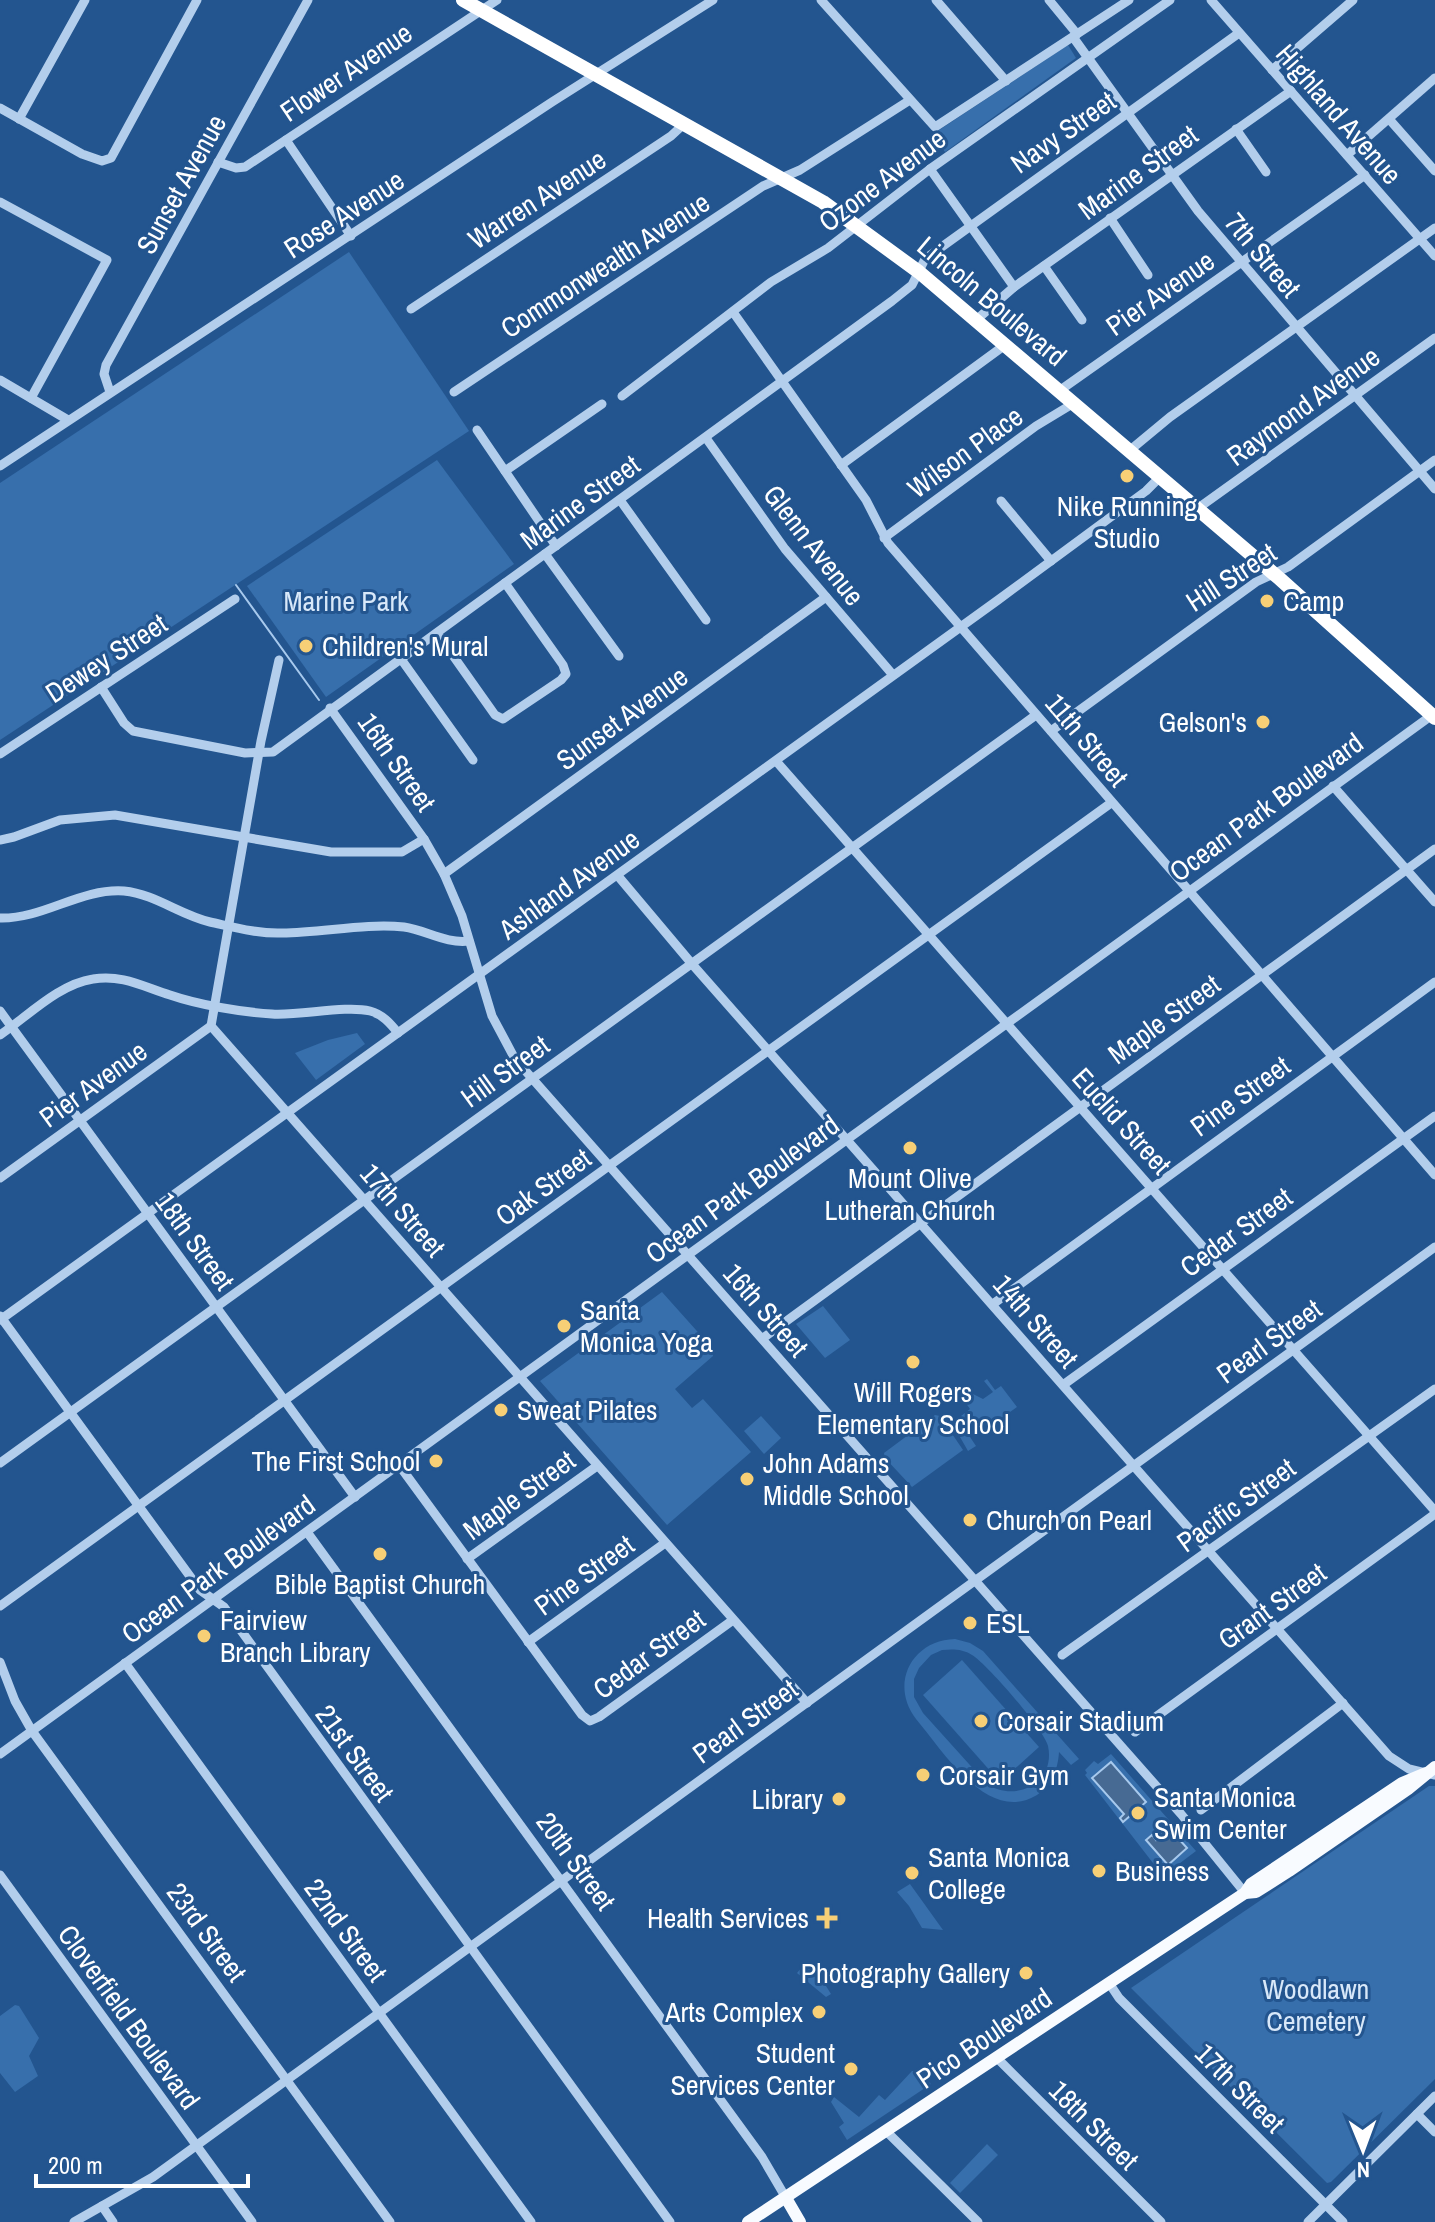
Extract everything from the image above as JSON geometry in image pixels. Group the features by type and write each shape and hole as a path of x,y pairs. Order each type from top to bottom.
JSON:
{"highway":[{"name":"Lincoln Boulevard","path":"463,0 781,177 856,225 919,272 1074,403 1434,715"}],"main road":[{"name":"Pico Boulevard","path":"748,2222 1245,1893 1251,1884 1295,1861 1402,1783 1432,1771"},
{"name":"20th Street","path":"786,2198 800,2222"}],"street":[{"path":"19,119 85,0"},
{"path":"0,108 82,154 102,161 111,158 197,0"},
{"name":"Sunset Avenue","path":"110,392 104,374 106,365 308,0"},
{"name":"Flower Avenue","path":"218,162 236,168 245,167 497,0"},
{"name":"Rose Avenue","path":"0,466 713,0"},
{"path":"821,0 935,127 1129,0"},
{"path":"936,0 1006,81"},
{"name":"7th Street","path":"1049,0 1198,211 1435,489"},
{"name":"Ozone Avenue","path":"622,396 771,282 828,248 930,169 1170,0"},
{"name":"Highland Avenue","path":"1211,0 1435,256"},
{"path":"1272,70 1347,2"},
{"name":"Navy Street","path":"919,272 925,259 970,225 1239,33"},
{"path":"1347,155 1435,78"},
{"name":"Marine Street","path":"975,321 1014,287 1291,91"},
{"name":"Commonwealth Avenue","path":"454,392 763,186 800,170 910,100"},
{"path":"1389,119 1435,171"},
{"name":"Warren Avenue","path":"411,309 671,136 685,123"},
{"path":"1236,129 1266,172"},
{"path":"286,140 351,236"},
{"path":"930,169 1014,287"},
{"name":"Pier Avenue","path":"1059,391 1365,175"},
{"path":"0,202 107,260 31,398"},
{"path":"1110,218 1148,275"},
{"path":"1129,451 1170,417 1435,228"},
{"path":"1044,266 1082,320"},
{"name":"Marine Street","path":"259,754 273,752 706,438 912,285 919,272"},
{"name":"11th Street","path":"733,312 869,506 884,538 1435,1175"},
{"name":"Raymond Avenue","path":"1197,509 1435,338"},
{"path":"841,465 1005,345"},
{"path":"0,380 68,420"},
{"name":"Wilson Place","path":"884,538 1036,426 1074,403"},
{"path":"505,471 602,404"},
{"path":"477,430 556,546"},
{"name":"Glenn Avenue","path":"706,438 785,549 893,675"},
{"name":"Hill Street","path":"1051,731 1256,582 1288,567 1435,460"},
{"name":"Ashland Avenue","path":"1,1318 618,876 1051,561 1146,491 1160,477"},
{"path":"620,500 706,620"},
{"path":"1001,501 1051,561"},
{"path":"545,554 619,656"},
{"path":"437,633 495,715 503,719 561,680 566,674 563,665 505,583"},
{"name":"Sunset Avenue","path":"444,874 826,597"},
{"name":"Dewey Street","path":"0,754 235,599"},
{"path":"401,659 473,760"},
{"path":"211,1026 259,754 279,660"},
{"path":"101,687 124,723 133,731 259,754"},
{"name":"16th Street","path":"330,708 424,839 444,874 455,898 498,1032 515,1059 1181,1814 1245,1893"},
{"name":"Hill Street","path":"0,1463 1036,715"},
{"name":"Ocean Park Boulevard","path":"0,1754 1434,715"},
{"name":"Euclid Street","path":"776,761 1435,1512"},
{"path":"1333,786 1435,902"},
{"name":"Oak Street","path":"0,1606 1111,803"},
{"path":"0,840 60,820 96,815 136,818 331,852 402,852 424,839"},
{"name":"Maple Street","path":"763,1338 1435,849"},
{"name":"14th Street","path":"618,876 1389,1756 1409,1769 1432,1771"},
{"path":"0,918 29,916 96,893 122,891 145,895 206,921 281,934 404,927 450,941 469,941"},
{"path":"0,1035 72,985 102,978 124,979 175,997 282,1015 369,1010 383,1016 398,1033"},
{"name":"Pine Street","path":"993,1304 1435,982"},
{"name":"18th Street","path":"0,1011 355,1497"},
{"name":"Pier Avenue","path":"0,1178 211,1026"},
{"name":"17th Street","path":"211,1026 807,1703"},
{"name":"Cedar Street","path":"1063,1385 1435,1116"},
{"name":"Pearl Street","path":"74,2222 153,2177 1435,1247"},
{"name":"21st Street","path":"1,1318 200,1590 224,1607 670,2222"},
{"name":"Pacific Street","path":"1062,1655 1435,1389"},
{"path":"399,1465 528,1642"},
{"name":"Maple Street","path":"467,1559 597,1466"},
{"name":"Grant Street","path":"1135,1732 1435,1512"},
{"name":"20th Street","path":"307,1532 762,2157 786,2198"},
{"name":"Pine Street","path":"528,1642 665,1543"},
{"name":"Cedar Street","path":"528,1642 582,1715 590,1721 733,1620"},
{"name":"23rd Street","path":"0,1662 15,1701 32,1731 390,2222"},
{"name":"22nd Street","path":"125,1663 531,2222"},
{"path":"1201,1810 1343,1703"},
{"name":"Cloverfield Boulevard","path":"0,1875 252,2222"},
{"name":"17th Street","path":"1109,1983 1119,1998 1343,2222"},
{"name":"18th Street","path":"997,2058 1161,2222"},
{"path":"1308,2222 1435,2096"},
{"path":"1417,2114 1435,2132"},
{"path":"887,2132 978,2222"},
{"path":"102,2206 113,2222"}],"green space":[{"path":"1068,45 1076,58 945,152 933,134"},
{"path":"349,252 469,431 0,740 0,483"},
{"name":"Marine Park","path":"437,460 514,564 326,697 247,586"},
{"path":"357,1033 365,1044 316,1080 295,1053 328,1040"},
{"path":"662,1292 713,1349 713,1356 675,1389 692,1408 703,1399 751,1452 667,1525 540,1381"},
{"path":"823,1306 850,1340 825,1358 796,1324"},
{"path":"987,1379 995,1390 1001,1386 1017,1407 978,1435 973,1430 968,1434 976,1446 968,1451 952,1423 970,1409 963,1399 971,1393 983,1399 993,1392 984,1381"},
{"path":"935,1415 940,1416 963,1450 912,1487 885,1458 884,1453"},
{"path":"761,1416 781,1438 764,1454 744,1431"},
{"path":"955,1639 983,1651 1079,1759 1071,1765 1059,1752 1056,1770 1047,1786 1037,1795 1019,1802 1001,1800 984,1793 968,1780 916,1719 908,1706 905,1692 909,1666 927,1647","holes":["942,1650 958,1650 972,1655 990,1671 1037,1727 1048,1746 1049,1759 1046,1770 1031,1786 1009,1791 987,1784 923,1713 914,1697 914,1679 931,1655"]},
{"name":"Corsair Stadium","path":"962,1660 1039,1747 1000,1782 923,1695"},
{"name":"Santa Monica Swim Center","path":"1111,1754 1196,1851 1163,1876 1085,1775 1085,1770 1094,1761 1098,1764"},
{"name":"Woodlawn Cemetery","path":"1429,1786 1435,1786 1435,2079 1327,2183 1131,1988"},
{"path":"910,1884 943,1930 922,1928 897,1892"},
{"path":"811,1962 831,1994 826,1997 797,1973"},
{"path":"15,2005 19,2006 39,2038 29,2056 38,2076 15,2092 0,2073 0,2016"},
{"path":"912,2071 931,2084 847,2140 839,2127 844,2123 831,2102 834,2097 859,2117 879,2095 885,2100"},
{"path":"987,2144 998,2155 960,2193 950,2183"}],"shaded area":[{"path":"1111,1762 1146,1802 1123,1822 1120,1818 1124,1814 1092,1778"},
{"path":"1169,1828 1187,1848 1168,1865 1146,1840 1152,1835 1156,1840"}],"waterway":[{"path":"236,585 319,700"}],"place":[{"name":"Nike Running Studio","path":"1127,476"},
{"name":"Camp","path":"1267,601"},
{"name":"Children's Mural","path":"306,646"},
{"name":"Gelson's","path":"1263,722"},
{"name":"Mount Olive Lutheran Church","path":"910,1148"},
{"name":"Santa Monica Yoga","path":"564,1326"},
{"name":"Will Rogers Elementary School","path":"913,1362"},
{"name":"Sweat Pilates","path":"501,1410"},
{"name":"The First School","path":"436,1461"},
{"name":"John Adams Middle School","path":"747,1479"},
{"name":"Church on Pearl","path":"970,1520"},
{"name":"Bible Baptist Church","path":"380,1554"},
{"name":"ESL","path":"970,1623"},
{"name":"Fairview Branch Library","path":"204,1636"},
{"name":"Corsair Stadium","path":"981,1721"},
{"name":"Corsair Gym","path":"923,1775"},
{"name":"Library","path":"839,1799"},
{"name":"Santa Monica Swim Center","path":"1138,1813"},
{"name":"Business","path":"1099,1871"},
{"name":"Santa Monica College","path":"912,1873"},
{"name":"Health Services","path":"827,1918"},
{"name":"Photography Gallery","path":"1026,1973"},
{"name":"Arts Complex","path":"819,2012"},
{"name":"Student Services Center","path":"851,2069"}]}
